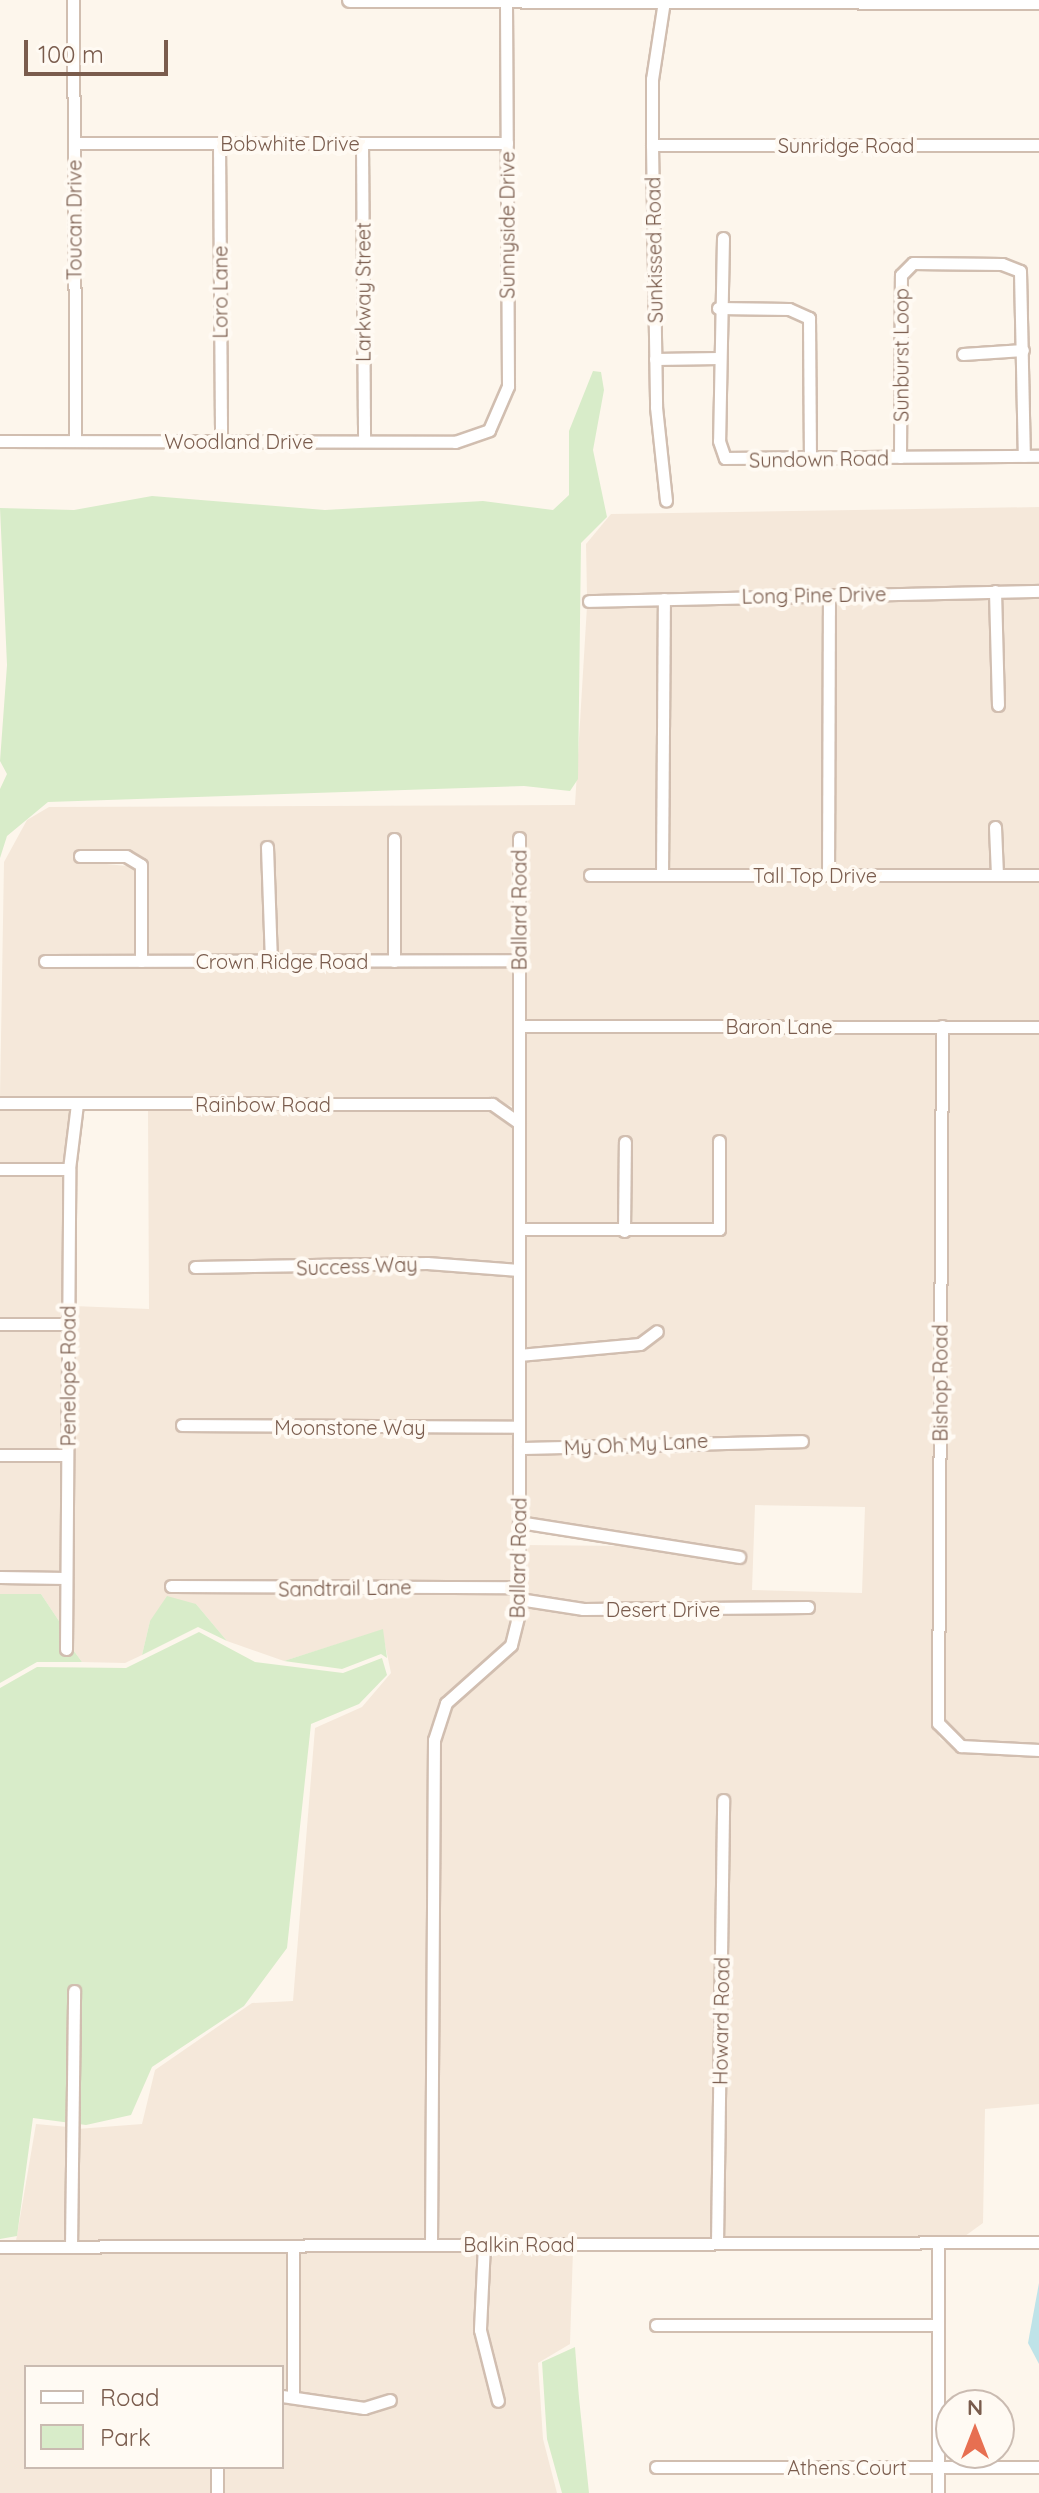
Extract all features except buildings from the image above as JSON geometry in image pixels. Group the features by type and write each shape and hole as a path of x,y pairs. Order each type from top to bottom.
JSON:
{"street":[{"name":"Toucan Drive","path":"73,0 75,441"},
{"path":"350,0 1039,2"},
{"name":"Sunnyside Drive","path":"477,437 502,414 508,386 506,0"},
{"name":"Sunkissed Road","path":"664,1 652,79 652,145 655,359 666,500"},
{"name":"Bobwhite Drive","path":"74,143 507,143"},
{"name":"Loro Lane","path":"219,143 221,441"},
{"name":"Larkway Street","path":"362,143 364,441"},
{"name":"Sunridge Road","path":"652,145 1039,145"},
{"name":"Sundown Road","path":"723,238 718,308 719,441 725,458 810,460 1039,456"},
{"name":"Sunburst Loop","path":"900,457 901,275 908,266 1017,269 1023,350 1024,456"},
{"path":"718,308 789,309 809,318 810,460"},
{"path":"963,354 1023,350"},
{"path":"655,359 719,358"},
{"name":"Woodland Drive","path":"0,441 364,441 477,437"},
{"path":"995,591 998,705"},
{"name":"Long Pine Drive","path":"589,601 1039,591"},
{"path":"828,875 829,595"},
{"path":"662,875 664,599"},
{"path":"995,827 997,875"},
{"name":"Ballard Road","path":"431,2245 434,1740 446,1703 511,1645 519,1593 519,838"},
{"path":"394,839 394,961"},
{"path":"267,847 271,961"},
{"path":"80,856 139,861 141,961"},
{"name":"Tall Top Drive","path":"590,875 1039,875"},
{"name":"Crown Ridge Road","path":"45,961 519,960"},
{"name":"Baron Lane","path":"519,1026 1039,1027"},
{"name":"Bishop Road","path":"942,1026 937,1712 946,1737 971,1748 1039,1750"},
{"name":"Rainbow Road","path":"0,1103 492,1104 518,1123"},
{"name":"Penelope Road","path":"66,1649 69,1169 77,1104"},
{"path":"519,1229 719,1229 719,1141"},
{"path":"624,1231 625,1142"},
{"path":"0,1169 69,1169"},
{"name":"Success Way","path":"195,1267 427,1263 519,1270"},
{"path":"0,1324 68,1324"},
{"path":"519,1355 640,1344 657,1331"},
{"name":"Moonstone Way","path":"182,1425 519,1427"},
{"name":"My Oh My Lane","path":"519,1448 802,1441"},
{"path":"0,1455 67,1455"},
{"path":"519,1522 739,1557"},
{"path":"0,1577 66,1578"},
{"name":"Sandtrail Lane","path":"171,1586 519,1593"},
{"name":"Desert Drive","path":"519,1593 583,1609 808,1607"},
{"name":"Howard Road","path":"717,2243 723,1800"},
{"path":"71,2247 74,1991"},
{"path":"938,2242 938,2389"},
{"name":"Balkin Road","path":"0,2247 1039,2242"},
{"path":"484,2244 480,2330 498,2401"},
{"path":"293,2246 288,2396 364,2408 390,2400"},
{"path":"656,2325 938,2325"},
{"name":"Athens Court","path":"656,2467 935,2467"},
{"name":"Athens Court","path":"1015,2467 1039,2467"},
{"path":"217,2469 217,2493"},
{"path":"938,2469 938,2493"}],"shaded area":[{"path":"1039,507 1039,585 587,595 586,544 611,514"},
{"path":"990,597 994,711 1003,710 1000,597 1039,597 1039,870 1001,870 999,822 990,823 992,870 833,870 834,600"},
{"path":"669,601 824,601 824,870 669,870"},
{"path":"660,604 657,870 586,870 586,881 1039,881 1039,1021 524,1020 523,832 514,833 514,955 399,955 398,833 389,834 389,955 275,955 272,842 263,842 266,955 146,956 145,859 126,850 76,850 76,861 137,867 137,956 41,956 41,967 514,966 514,1107 492,1099 0,1097 4,862 27,820 49,807 575,805 587,606"},
{"path":"524,1031 937,1032 934,1725 940,1739 959,1751 1039,1755 1039,2104 985,2109 983,2223 965,2236 722,2238 728,1795 719,1793 713,2238 436,2239 438,1741 450,1706 502,1663 520,1638 524,1545 627,1546 742,1563 744,1553 524,1517 524,1235 724,1234 723,1136 714,1136 714,1223 628,1225 630,1137 621,1136 619,1225 524,1224","holes":["755,1505 865,1507 862,1593 752,1590"]},
{"path":"947,1032 1039,1032 1039,1744 962,1740 943,1721"},
{"path":"0,1109 72,1110 71,1164 0,1163"},
{"path":"148,1110 491,1110 513,1124 514,1613 507,1642 442,1699 429,1739 426,2239 76,2241 77,2129 142,2124 155,2070 252,2003 293,2001 315,1728 362,1707 391,1673 382,1630 284,1661 227,1641 196,1604 150,1621 142,1655 125,1663 82,1662 71,1647 73,1306 149,1309"},
{"path":"0,1174 64,1175 61,1320 0,1319"},
{"path":"0,1330 63,1330 63,1449 0,1449"},
{"path":"0,1460 62,1460 62,1572 0,1572"},
{"path":"0,1583 62,1583 61,1624 41,1594 0,1594"},
{"path":"36,2124 68,2127 67,2241 16,2241"},
{"path":"573,2250 570,2344 538,2363 543,2439 557,2493 222,2493 222,2469 284,2469 284,2402 364,2414 396,2403 393,2393 363,2403 298,2392 298,2251"},
{"path":"288,2251 288,2390 284,2390 284,2365 24,2365 24,2469 213,2469 212,2493 0,2493 0,2253"}],"green space":[{"path":"593,371 601,372 604,390 593,450 607,517 581,543 578,779 570,791 524,786 48,802 7,836 0,858 0,789 7,774 0,761 7,665 0,508 74,510 152,496 325,510 483,501 553,510 569,495 569,431"},
{"path":"0,1594 41,1594 61,1624 61,1654 70,1655 71,1647 82,1662 37,1662 0,1683"},
{"path":"167,1596 196,1604 227,1641 198,1627 142,1655 150,1621"},
{"path":"383,1629 387,1658 381,1654 342,1669 284,1661"},
{"path":"199,1632 255,1662 343,1673 382,1658 387,1675 359,1704 311,1724 287,1948 244,2006 152,2067 131,2115 86,2125 33,2118 17,2236 0,2239 0,1688 37,1667 126,1668"},
{"path":"575,2347 589,2493 562,2493 547,2439 542,2362"}],"water":[{"path":"1039,2283 1039,2364 1028,2343"}]}
